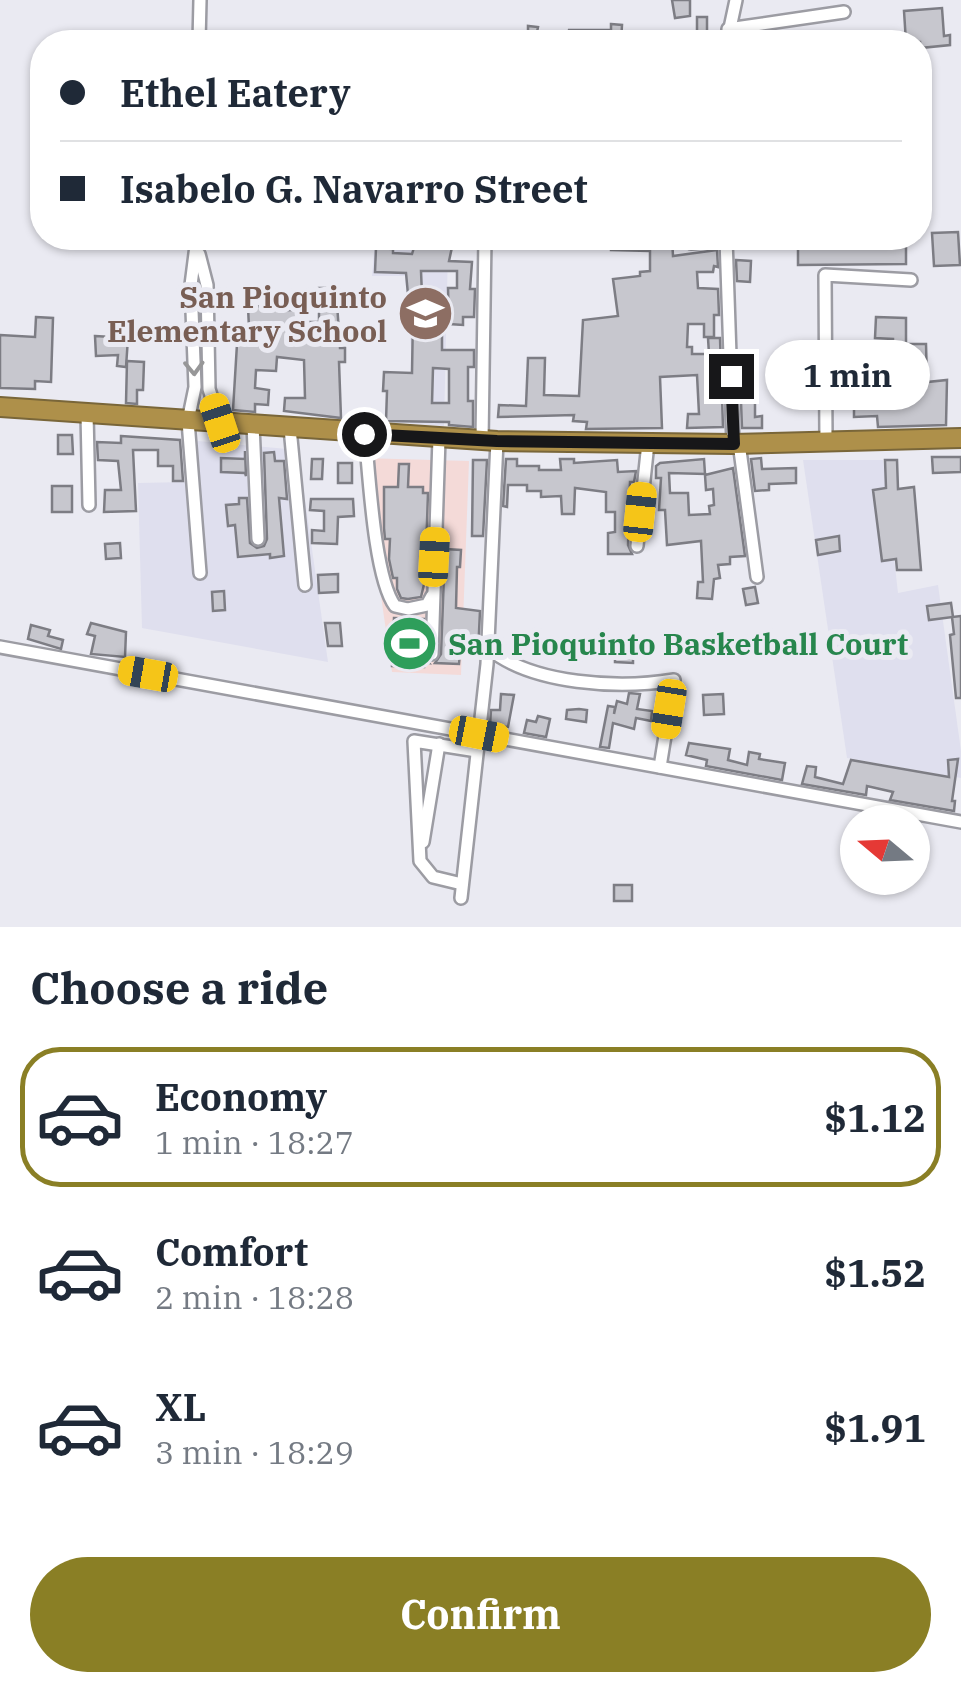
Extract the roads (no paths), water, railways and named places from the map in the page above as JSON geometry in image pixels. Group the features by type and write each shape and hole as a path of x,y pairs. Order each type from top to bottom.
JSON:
{"highway":[{"path":"0,407 489,440 736,444 961,438"}],"street":[{"path":"200,0 200,30"},
{"path":"729,30 736,0"},
{"path":"757,30 844,12"},
{"path":"196,250 191,285 195,386 188,420 200,573"},
{"path":"199,250 207,285 209,389 220,423"},
{"path":"477,752 414,742 420,860 433,877 461,891 477,752 479,734 488,648 485,250"},
{"path":"727,250 736,444 756,577"},
{"path":"826,440 825,275 911,280"},
{"path":"191,285 207,285"},
{"path":"87,413 89,505"},
{"path":"253,425 258,539"},
{"path":"290,428 305,585"},
{"path":"364,434 389,597 395,606 408,609 427,604 432,596"},
{"path":"432,654 439,438"},
{"path":"637,546 648,443"},
{"path":"0,648 961,822"},
{"path":"488,648 522,666 594,683 639,686 674,680 660,767"},
{"path":"420,860 439,744"}],"place":[{"name":"San Pioquinto Elementary School","path":"426,313"},
{"name":"San Pioquinto Basketball Court","path":"409,643"}]}
